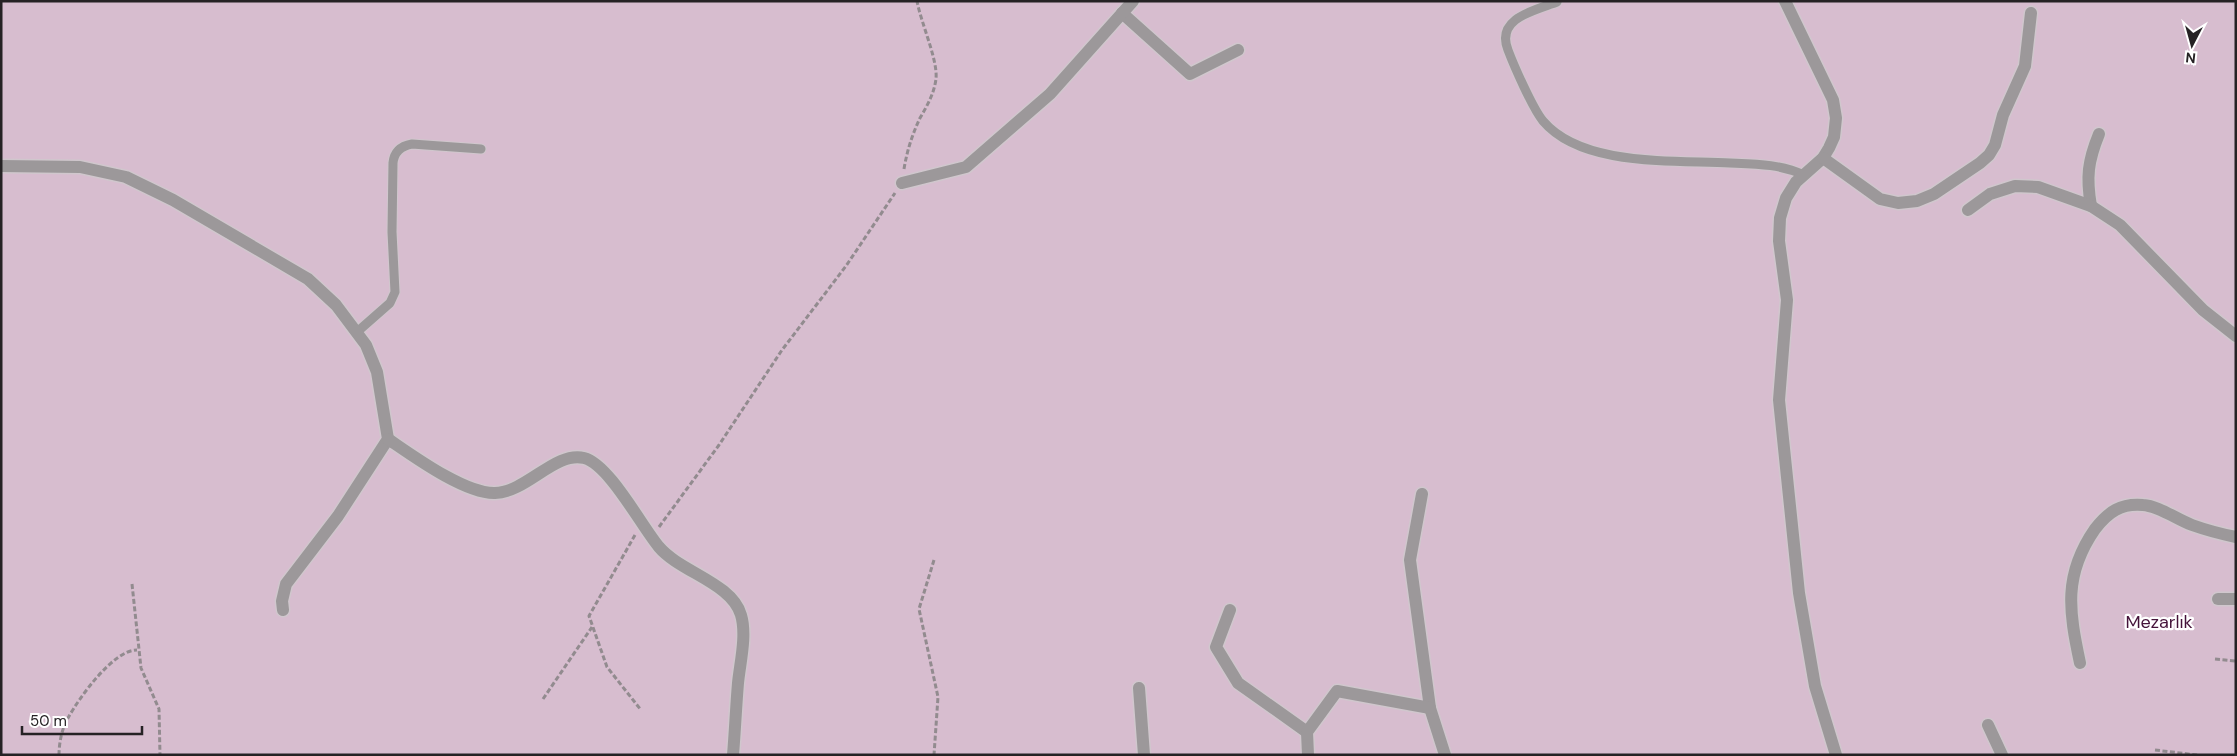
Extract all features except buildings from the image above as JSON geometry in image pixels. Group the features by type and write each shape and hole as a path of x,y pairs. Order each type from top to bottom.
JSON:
{"street":[{"path":"902,183 966,167 1050,94 1133,1"},
{"path":"1785,1 1835,109 1834,137 1823,158 1790,190 1780,218 1779,241 1787,307 1779,379 1780,423 1799,593 1813,677 1836,755"},
{"path":"1122,13 1190,74 1238,50"},
{"path":"1823,158 1880,199 1898,203 1917,201 1934,194 1980,163 1989,155 1995,145 2004,115 2025,66 2031,13"},
{"path":"2091,206 2088,173 2090,157 2099,134"},
{"path":"1,166 80,167 126,177 173,200 308,279 336,305 366,345 377,372 388,439 338,516 286,584 282,601 283,610"},
{"path":"1968,210 1990,194 2015,186 2038,186 2091,206 2120,225 2203,310 2236,336"},
{"path":"388,439 432,468 479,491 494,493 509,491 522,486 563,461 582,457 596,464 673,562 730,597 742,616 743,628 733,755"},
{"path":"1422,494 1410,560 1430,708 1445,755"},
{"path":"2080,663 2071,620 2072,576 2084,545 2104,518 2116,509 2130,504 2146,505 2192,525 2236,537"},
{"path":"2218,600 2236,599"},
{"path":"1230,610 1216,647 1238,683 1307,732"},
{"path":"1139,688 1144,755"},
{"path":"1308,755 1307,732 1337,691 1430,708"},
{"path":"1988,725 2002,755"}],"lane":[{"path":"1557,2 1516,18 1508,29 1506,43 1541,119 1558,136 1577,147 1598,153 1634,158 1774,165 1804,175"},
{"path":"357,332 390,304 395,292 392,232 393,163 396,154 402,148 412,144 481,149"}],"path":[{"path":"652,537 719,445 782,350 846,266 902,183 908,148 931,99 936,79 935,65 920,20 917,1"},
{"path":"640,710 607,667 589,616 643,522"},
{"path":"934,560 920,609 938,697 934,755"},
{"path":"132,584 141,668 159,709 160,755"},
{"path":"542,699 593,627"},
{"path":"59,755 59,747 67,719 83,695 121,654 138,650"},
{"path":"2215,659 2236,661"},
{"path":"2155,750 2197,755"}],"green space":[{"name":"Mezarlık","path":"1,1 2236,1 2236,755 1,755"}]}
